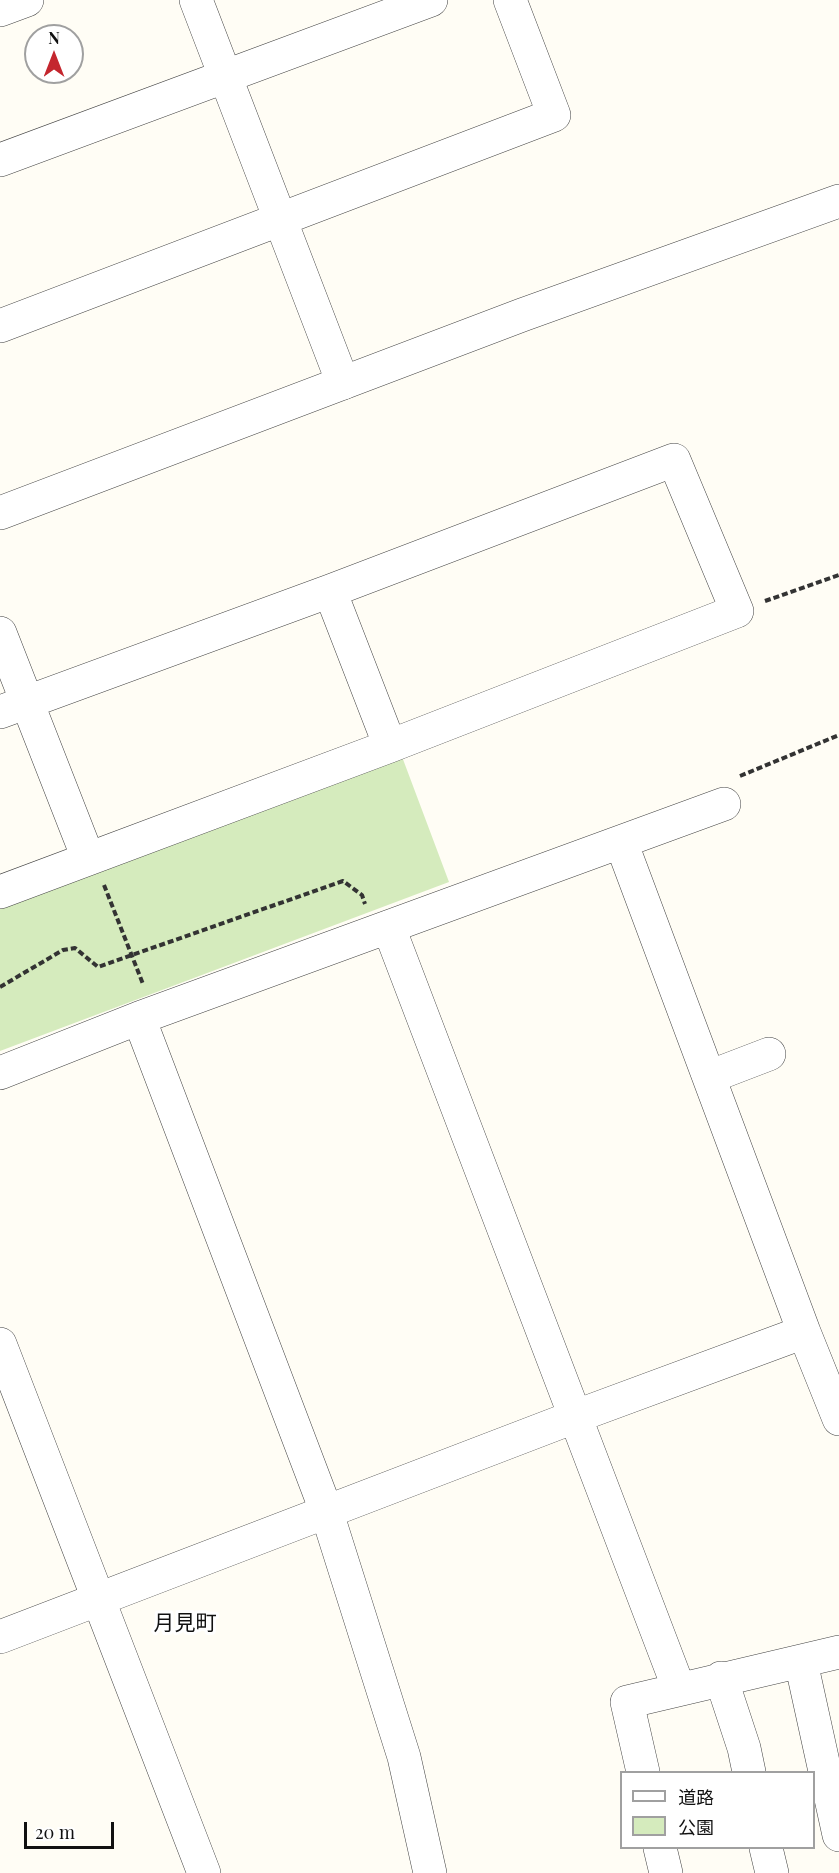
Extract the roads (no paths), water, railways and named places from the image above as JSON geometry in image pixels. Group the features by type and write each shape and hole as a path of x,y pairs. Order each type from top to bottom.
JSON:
{"street":[{"path":"0,10 27,0"},
{"path":"196,0 343,383"},
{"path":"0,160 431,0"},
{"path":"0,326 554,115 510,0"},
{"path":"0,513 522,315 839,201"},
{"path":"0,892 390,747 736,611 674,460 330,591 13,707"},
{"path":"330,591 390,747"},
{"path":"0,633 13,707 91,857"},
{"path":"0,1073 146,1016 724,804"},
{"path":"621,842 804,1332 839,1419"},
{"path":"382,930 679,1689"},
{"path":"146,1016 327,1513 404,1757 430,1873"},
{"path":"709,1077 769,1054"},
{"path":"0,1637 804,1332"},
{"path":"0,1344 204,1873"},
{"path":"643,1771 627,1702 839,1652"},
{"path":"801,1662 839,1835"},
{"path":"721,1678 744,1748 749,1771"},
{"path":"660,1849 666,1873"},
{"path":"766,1849 772,1873"}],"district":[{"name":"月見町","path":"185,1623"}]}
